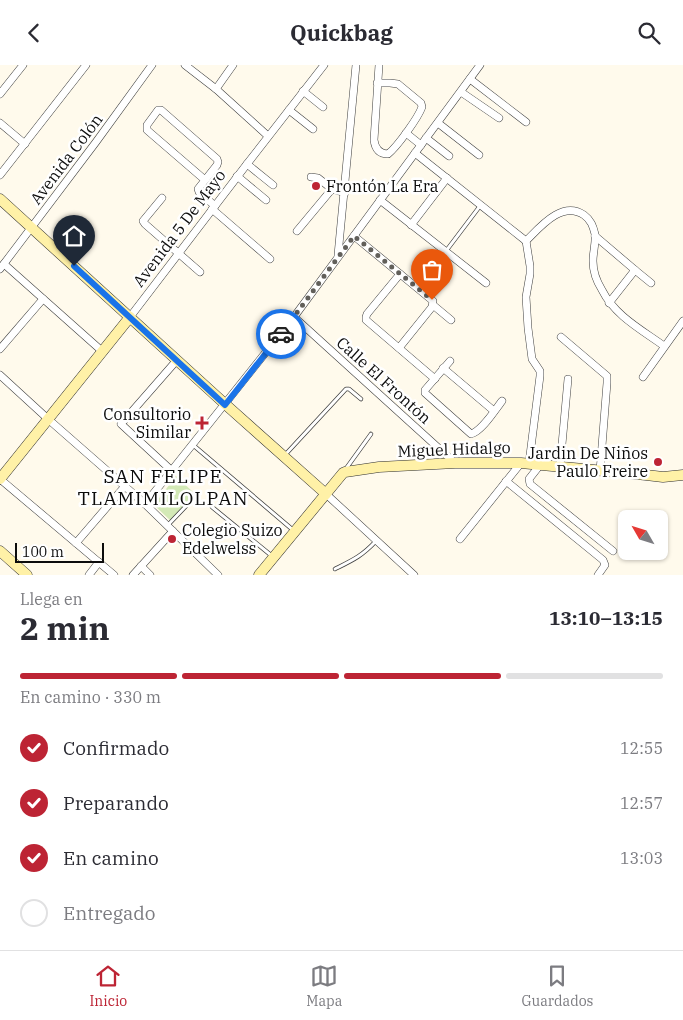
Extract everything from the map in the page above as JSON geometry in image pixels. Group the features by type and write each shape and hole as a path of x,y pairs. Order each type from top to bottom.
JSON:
{"main road":[{"path":"0,199 225,405 326,494"},
{"name":"Avenida 5 De Mayo","path":"0,479 130,317"},
{"name":"Miguel Hidalgo","path":"343,473 379,467 455,463 530,463 663,477 683,475"},
{"path":"259,575 343,473"},
{"path":"0,551 27,575"}],"street":[{"path":"0,94 23,65"},
{"path":"0,175 86,65"},
{"name":"Avenida Colón","path":"2,266 96,143 152,65"},
{"path":"185,65 216,89 268,136"},
{"path":"216,89 233,65"},
{"name":"Avenida 5 De Mayo","path":"130,317 324,65"},
{"path":"338,256 356,65"},
{"path":"377,83 398,84 422,105 406,133 390,154 383,154 376,148 374,140 377,83 379,65"},
{"path":"145,504 294,317 461,92 478,66"},
{"path":"470,79 526,122"},
{"path":"303,91 322,107"},
{"path":"461,92 500,118"},
{"path":"205,179 147,130 146,125 157,111 161,110 218,159 217,165 205,179 198,187 198,191 270,259"},
{"path":"289,110 313,129"},
{"path":"0,123 25,144"},
{"path":"438,123 479,155"},
{"path":"406,133 421,145"},
{"path":"426,138 449,157"},
{"path":"415,153 526,241 530,265 526,297 531,356 540,371 529,481 530,484 613,551"},
{"path":"247,164 273,185"},
{"path":"237,176 266,199"},
{"path":"311,177 320,179 332,189 344,193"},
{"path":"411,225 447,178"},
{"path":"297,231 332,189"},
{"path":"162,198 144,221 145,224 200,271"},
{"path":"380,200 486,283"},
{"path":"526,241 548,220 564,212 581,213 587,217 591,221 595,236 592,263 596,279 610,303 617,312 664,346"},
{"path":"354,236 433,302 451,320"},
{"path":"595,236 651,283"},
{"path":"2,266 103,352"},
{"path":"610,303 635,271"},
{"path":"400,274 366,317 367,322 435,379"},
{"path":"0,349 43,299"},
{"path":"398,348 433,302"},
{"name":"Calle El Frontón","path":"294,317 455,463"},
{"path":"643,377 683,321"},
{"path":"561,337 607,376 600,471"},
{"path":"172,471 121,424 177,361"},
{"path":"450,361 425,390 425,395 471,434 480,429 502,401"},
{"path":"443,368 494,411"},
{"path":"0,375 145,504 218,575"},
{"path":"560,466 568,379"},
{"path":"460,539 506,481 530,463"},
{"path":"0,479 114,575"},
{"path":"506,481 603,560 605,565 598,575"},
{"path":"76,543 125,486"},
{"path":"326,494 414,575"},
{"path":"133,575 173,531"},
{"path":"90,575 99,562"},
{"path":"141,566 150,575"}],"lane":[{"path":"445,251 481,205"},
{"path":"284,456 346,389 361,399"},
{"path":"343,473 371,434"},
{"path":"192,445 295,532"},
{"path":"167,526 187,505"},
{"path":"212,507 274,557"},
{"path":"334,569 356,559 376,540"}],"green space":[{"path":"176,476 195,494 171,521 154,505"}],"way so far":[{"path":"281,334 354,236 432,300"}],"place":[{"name":"Frontón La Era","path":"316,186"},
{"name":"Consultorio Similar","path":"202,423"},
{"name":"Jardin De Niños Paulo Freire","path":"658,462"},
{"name":"Colegio Suizo Edelwelss","path":"172,539"}],"district":[{"name":"SAN FELIPE TLAMIMILOLPAN","path":"163,487"}],"route":[{"path":"74,266 225,405 281,334"}]}
